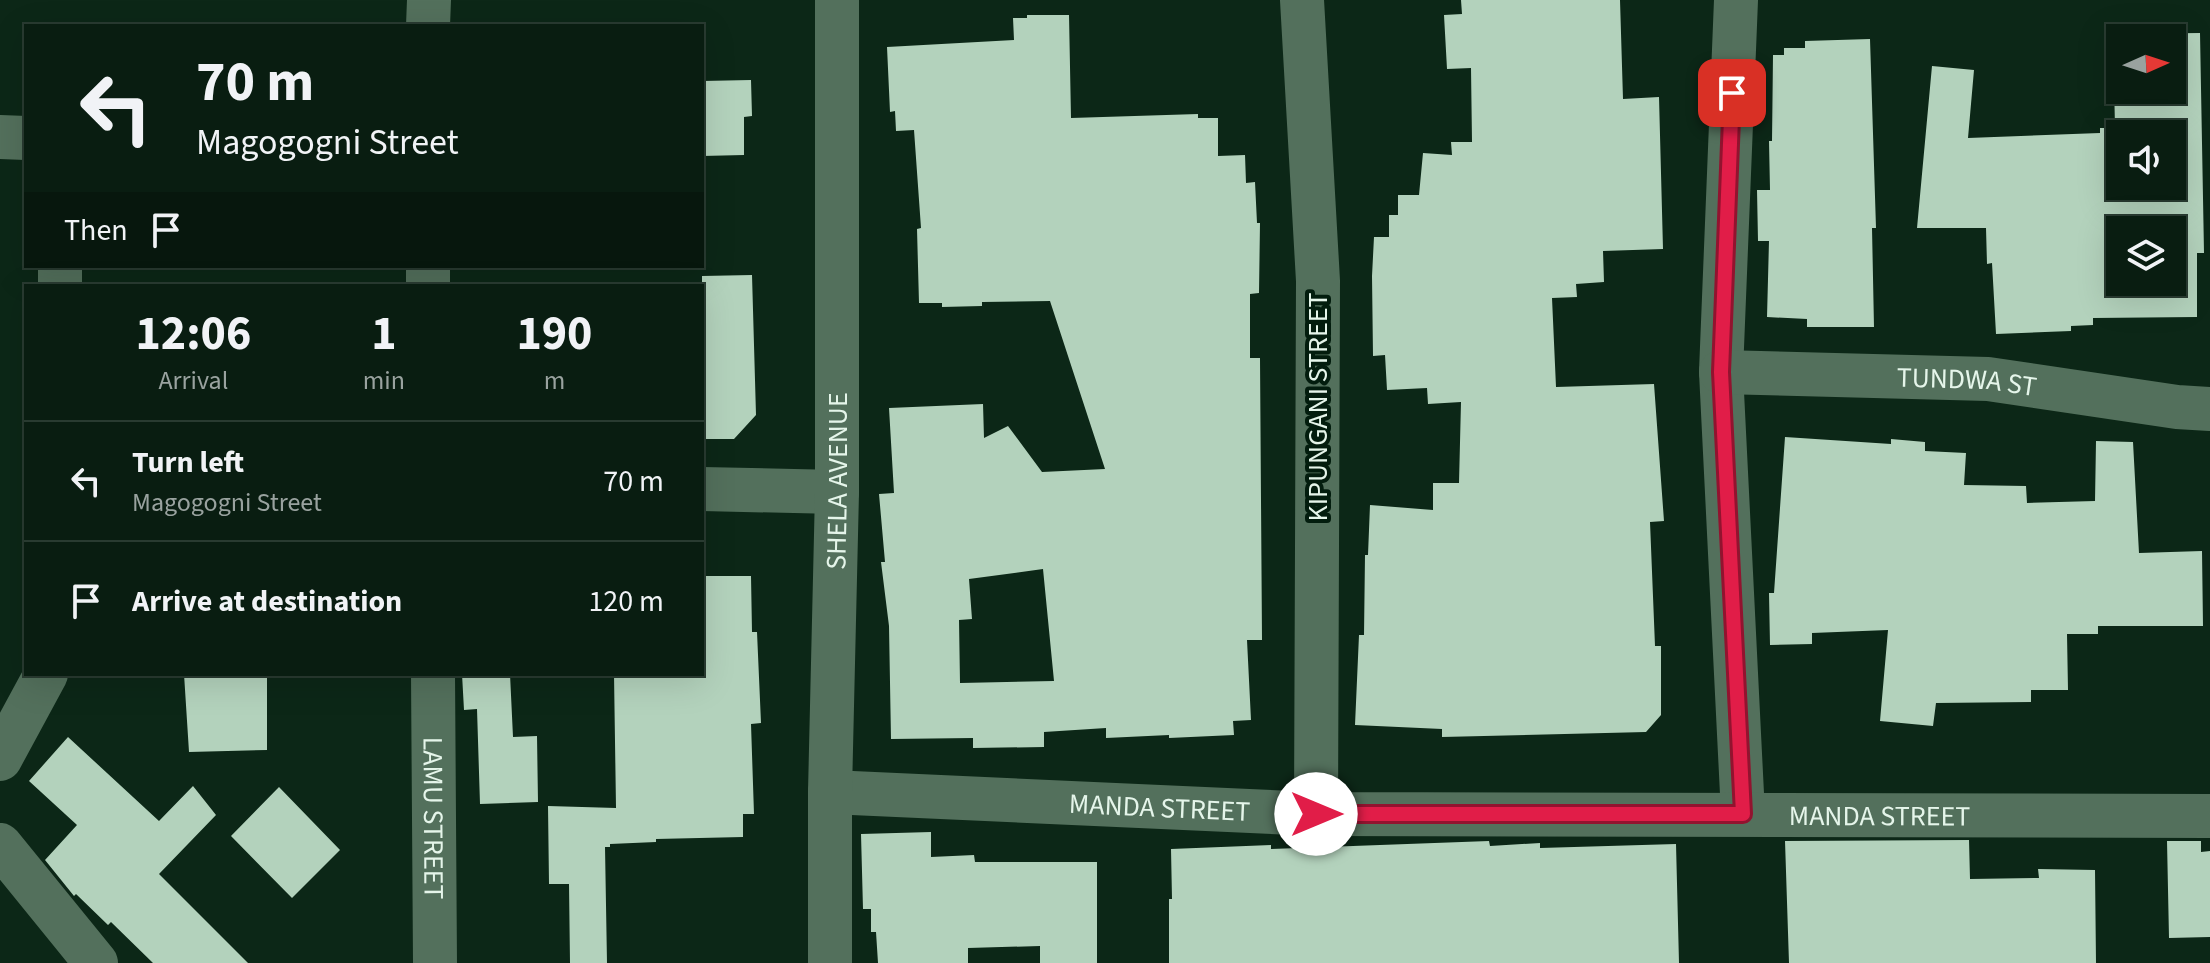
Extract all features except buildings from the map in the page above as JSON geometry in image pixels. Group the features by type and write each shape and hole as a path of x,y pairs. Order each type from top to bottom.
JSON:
{"street":[{"path":"428,24 429,0"},
{"name":"SHELA AVENUE","path":"830,963 830,792 837,492 837,0"},
{"name":"KIPUNGANI STREET","path":"1302,0 1318,281 1316,814"},
{"path":"1736,0 1721,372 1743,814"},
{"path":"0,137 24,138"},
{"name":"TUNDWA ST","path":"1721,372 1988,379 2177,407 2210,409"},
{"path":"704,489 837,492"},
{"path":"0,759 45,676"},
{"name":"LAMU STREET","path":"433,676 435,963"},
{"name":"MANDA STREET","path":"830,792 1316,814 2210,816"},
{"path":"0,845 96,963"}],"route":[{"path":"1316,814 1743,814 1721,372 1732,93"}]}
